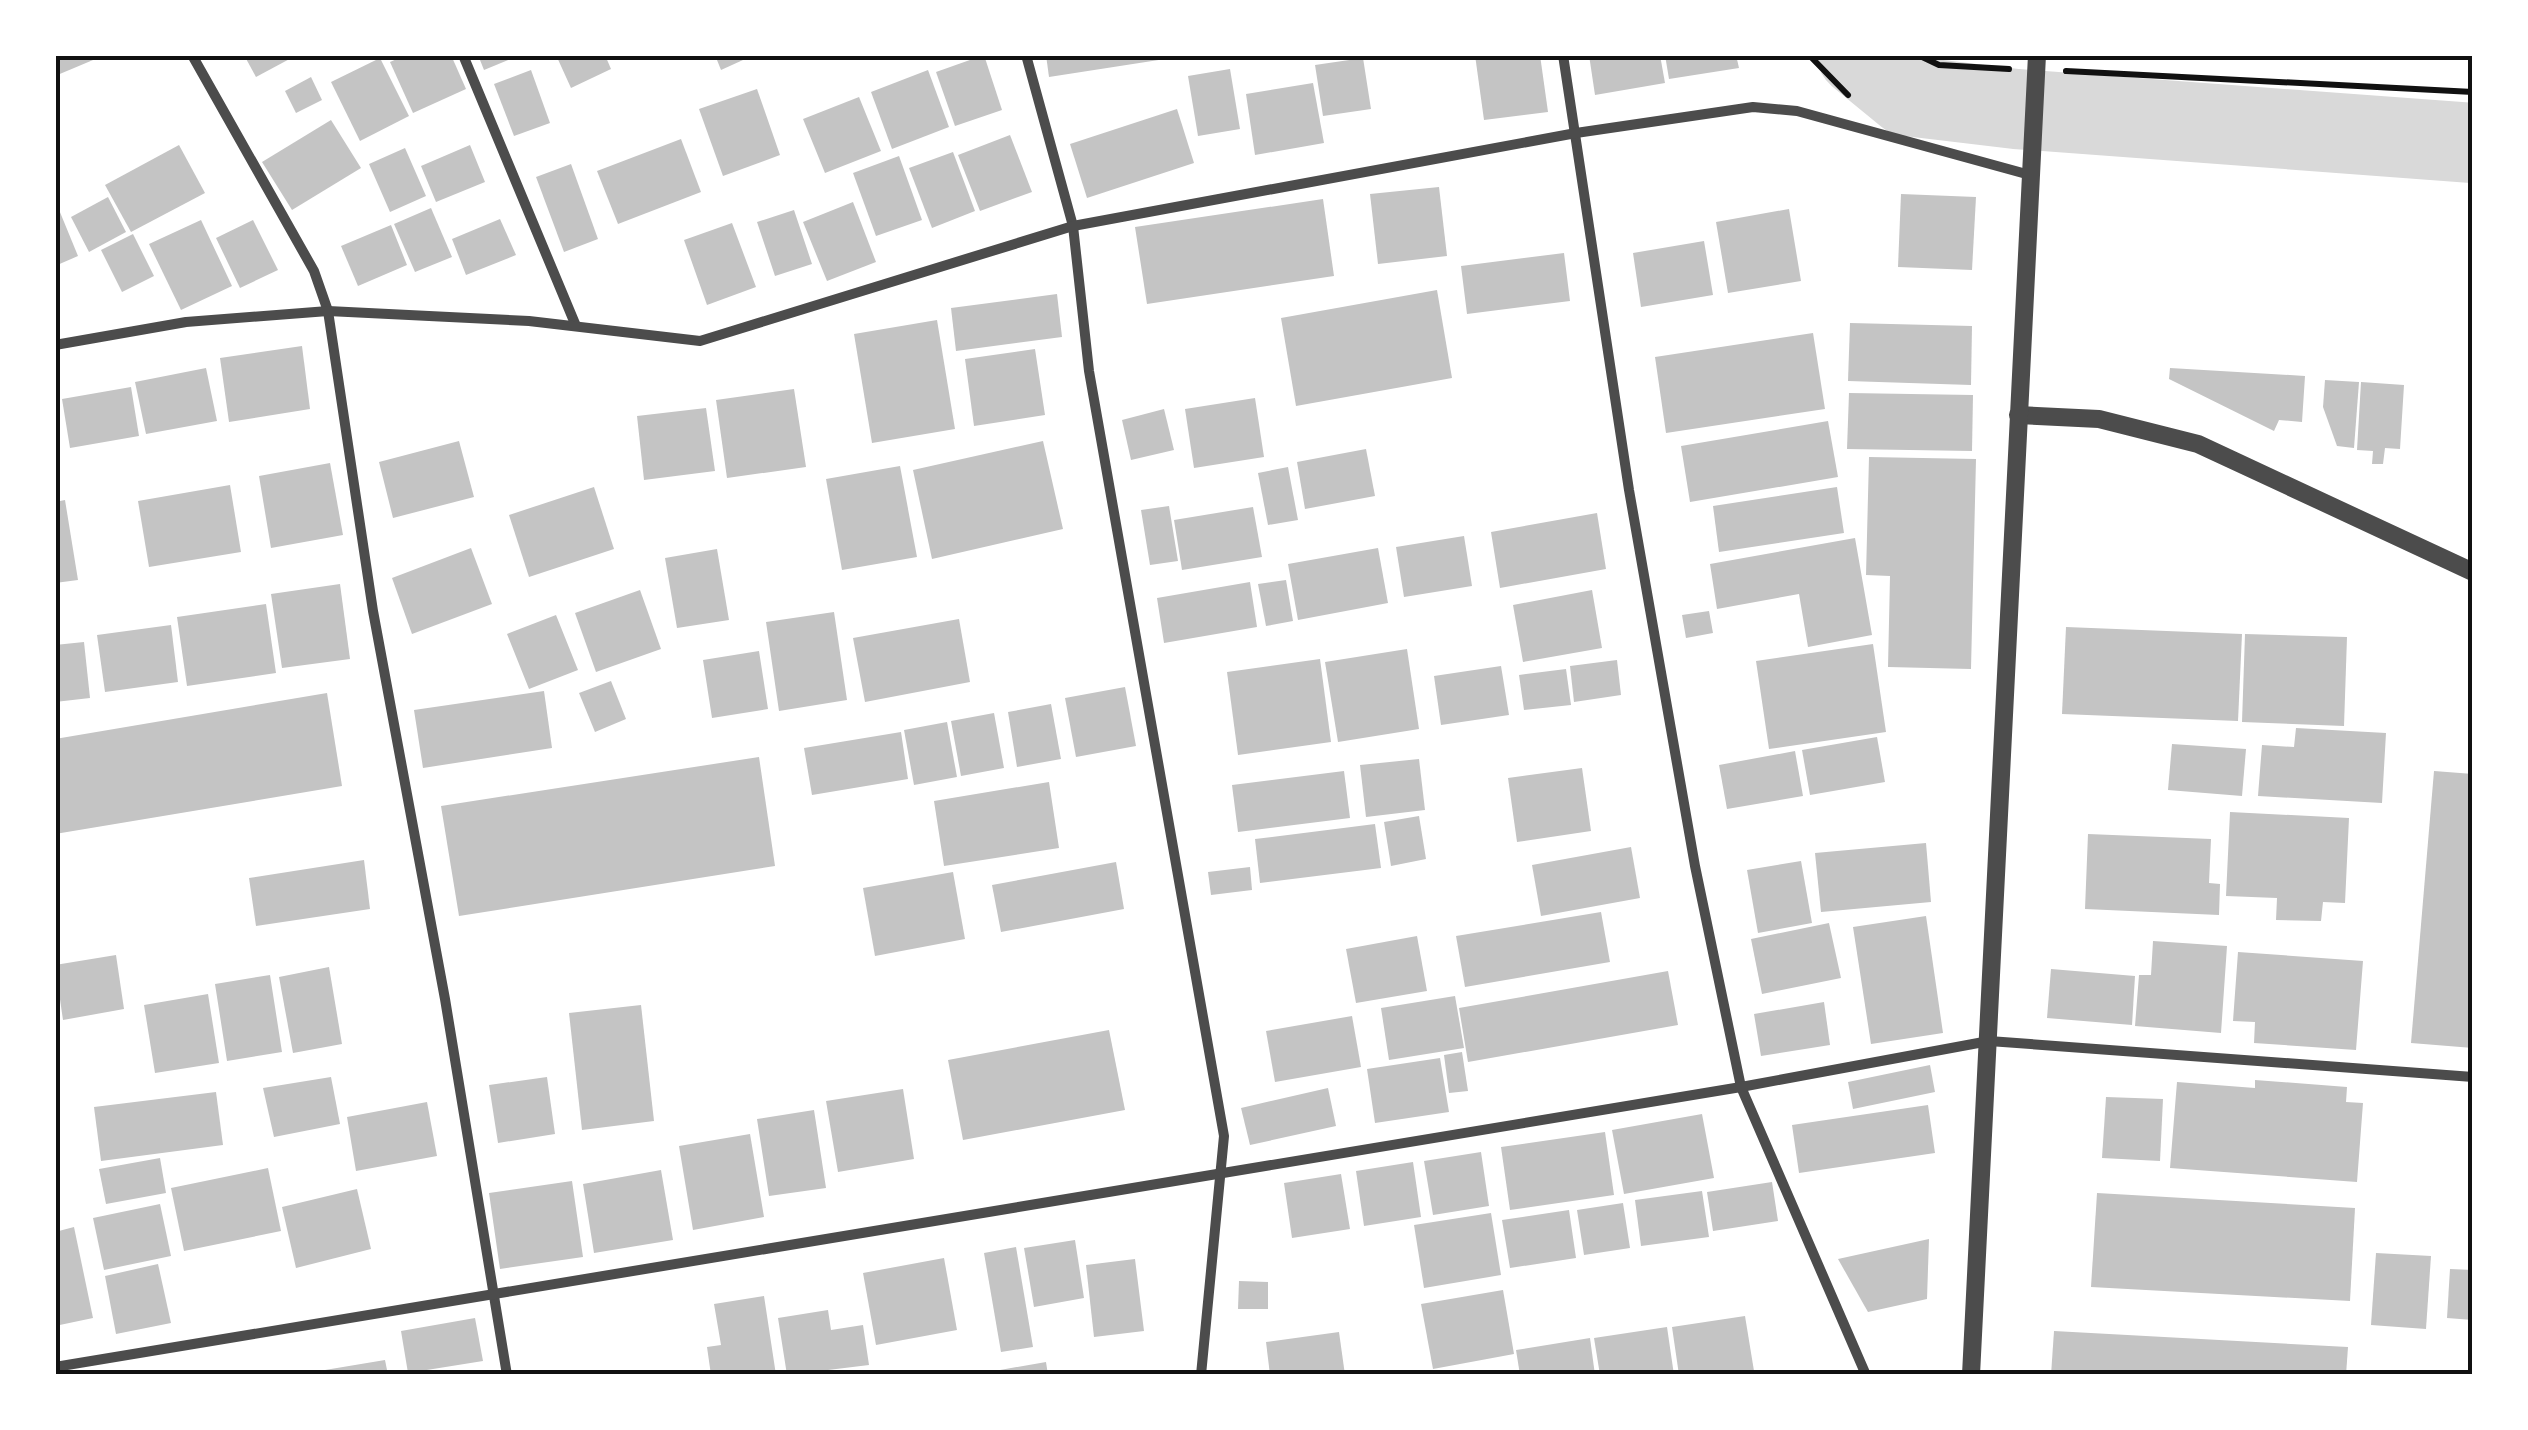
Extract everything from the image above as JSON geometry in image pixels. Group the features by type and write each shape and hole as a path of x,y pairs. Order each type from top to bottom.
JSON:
{"street":[{"path":"192,55 314,271 328,311 373,611 507,1375"},
{"path":"463,55 576,326"},
{"path":"1026,55 1074,226 1089,372 1224,1136 1201,1375"},
{"path":"1563,55 1629,490 1740,1087 1866,1375"},
{"path":"1971,1375 2037,62"},
{"path":"55,345 186,322 328,311 576,326 700,340 1074,226 1576,133 1722,110 1774,108 2030,175"},
{"path":"2018,415 2099,418 2198,444 2473,572"},
{"path":"55,1367 1740,1087 1988,1041 2473,1077"}],"path":[{"path":"1918,55 1939,65 2037,62 2473,92"}],"building":[{"path":"55,55 105,55 55,76"},
{"path":"244,55 297,55 256,77"},
{"path":"406,55 451,55 466,89 413,113 390,62"},
{"path":"478,55 520,55 484,70"},
{"path":"556,55 605,55 611,69 571,88"},
{"path":"715,55 754,55 721,70"},
{"path":"984,55 1002,110 955,126 936,72"},
{"path":"1046,55 1178,55 1178,57 1049,77"},
{"path":"1475,55 1540,55 1548,112 1484,120"},
{"path":"1589,55 1660,55 1665,83 1595,95"},
{"path":"1665,55 1736,55 1739,68 1669,79"},
{"path":"380,58 409,116 360,141 331,82"},
{"path":"1363,58 1371,109 1323,116 1315,65"},
{"path":"1230,69 1240,129 1198,136 1188,76"},
{"path":"531,70 550,123 514,136 494,84"},
{"path":"928,70 949,127 892,149 871,92"},
{"path":"311,77 322,100 296,113 285,91"},
{"path":"1313,83 1324,143 1255,155 1246,94"},
{"path":"757,89 780,155 723,176 699,109"},
{"path":"859,97 881,151 825,173 803,119"},
{"path":"1177,109 1194,163 1087,198 1070,144"},
{"path":"331,120 361,168 292,210 262,162"},
{"path":"1010,135 1032,192 980,211 958,155"},
{"path":"681,139 701,192 618,224 597,171"},
{"path":"179,145 205,193 131,232 105,185"},
{"path":"470,145 485,182 436,202 421,166"},
{"path":"405,148 426,196 390,212 369,164"},
{"path":"953,152 975,211 932,228 909,168"},
{"path":"899,156 922,220 876,236 853,173"},
{"path":"571,164 598,239 564,252 536,177"},
{"path":"1439,187 1447,256 1378,264 1370,194"},
{"path":"1901,194 1976,197 1972,270 1898,267"},
{"path":"108,197 126,232 89,252 71,217"},
{"path":"1323,199 1334,276 1147,304 1135,227"},
{"path":"55,200 78,256 55,266"},
{"path":"853,202 876,262 827,281 803,222"},
{"path":"431,208 452,257 415,272 394,224"},
{"path":"1789,209 1801,281 1728,293 1716,222"},
{"path":"794,210 812,264 775,276 757,222"},
{"path":"500,219 516,255 466,275 452,239"},
{"path":"201,220 232,286 181,310 149,244"},
{"path":"253,220 278,270 240,288 216,238"},
{"path":"732,223 756,287 707,305 684,240"},
{"path":"391,225 407,265 358,286 341,246"},
{"path":"133,234 154,276 122,292 101,250"},
{"path":"1704,241 1713,295 1641,307 1633,253"},
{"path":"1564,253 1570,301 1467,314 1461,266"},
{"path":"1437,290 1452,378 1296,406 1281,318"},
{"path":"1057,294 1062,337 956,351 951,308"},
{"path":"937,320 955,429 872,443 854,334"},
{"path":"1850,323 1972,326 1971,385 1848,381"},
{"path":"1813,333 1825,409 1666,433 1655,357"},
{"path":"302,346 310,409 229,422 220,358"},
{"path":"1035,349 1045,415 974,426 965,359"},
{"path":"206,368 217,421 146,434 135,382"},
{"path":"2170,368 2305,376 2302,422 2279,420 2274,431 2169,379"},
{"path":"2325,380 2359,382 2354,448 2337,446 2323,407"},
{"path":"2361,382 2404,385 2400,449 2385,448 2383,464 2372,464 2373,451 2357,450"},
{"path":"131,387 139,436 70,448 62,399"},
{"path":"794,389 806,467 727,478 716,400"},
{"path":"1849,393 1973,395 1972,451 1847,449"},
{"path":"1255,398 1264,457 1194,468 1185,409"},
{"path":"706,408 715,471 644,480 637,416"},
{"path":"1164,409 1174,450 1131,460 1122,420"},
{"path":"1828,421 1838,477 1690,502 1681,446"},
{"path":"459,441 474,497 393,518 379,462"},
{"path":"1043,441 1063,529 932,559 913,470"},
{"path":"1366,449 1375,496 1305,509 1297,462"},
{"path":"1869,457 1976,459 1971,669 1888,667 1890,576 1866,575"},
{"path":"330,463 343,535 271,548 259,476"},
{"path":"900,466 917,557 842,570 826,479"},
{"path":"1288,467 1298,520 1268,525 1258,473"},
{"path":"230,485 241,552 149,567 138,501"},
{"path":"594,487 614,549 529,577 509,515"},
{"path":"1837,487 1844,533 1719,552 1713,506"},
{"path":"65,500 78,580 55,583 55,502"},
{"path":"1169,506 1178,561 1150,565 1141,510"},
{"path":"1253,507 1262,557 1182,570 1174,520"},
{"path":"1597,513 1606,569 1500,588 1491,532"},
{"path":"1464,536 1472,586 1404,597 1396,547"},
{"path":"1855,538 1872,635 1808,647 1799,594 1717,609 1710,564"},
{"path":"471,548 492,604 412,634 392,578"},
{"path":"1378,548 1388,603 1298,620 1288,564"},
{"path":"717,549 729,620 677,628 665,558"},
{"path":"1286,580 1293,621 1266,626 1258,584"},
{"path":"1250,582 1257,627 1164,643 1157,598"},
{"path":"340,584 350,659 282,668 271,594"},
{"path":"640,590 661,649 596,672 575,613"},
{"path":"1592,590 1602,648 1523,662 1513,605"},
{"path":"266,604 276,673 187,686 177,617"},
{"path":"1709,611 1713,633 1686,638 1682,615"},
{"path":"834,612 847,700 779,711 766,622"},
{"path":"556,615 578,670 529,689 507,634"},
{"path":"959,619 970,682 865,702 853,638"},
{"path":"171,625 178,682 105,692 97,635"},
{"path":"2066,627 2242,634 2238,721 2062,714"},
{"path":"2245,634 2347,637 2344,726 2242,722"},
{"path":"84,642 90,698 55,702 55,645"},
{"path":"1873,644 1886,732 1769,749 1756,661"},
{"path":"1407,649 1419,729 1338,742 1325,662"},
{"path":"759,651 768,709 712,718 703,660"},
{"path":"1320,659 1331,742 1238,755 1227,672"},
{"path":"1617,660 1621,695 1574,702 1570,666"},
{"path":"1501,666 1509,715 1441,725 1434,676"},
{"path":"1566,669 1571,705 1524,710 1519,675"},
{"path":"611,681 626,719 595,732 579,693"},
{"path":"1125,687 1136,746 1076,757 1065,698"},
{"path":"544,691 552,748 423,768 414,710"},
{"path":"327,693 342,786 55,834 55,739"},
{"path":"1051,704 1061,759 1017,767 1008,712"},
{"path":"994,713 1004,768 961,776 951,721"},
{"path":"947,722 957,777 914,785 904,730"},
{"path":"2296,728 2386,733 2382,803 2258,796 2262,745 2294,747"},
{"path":"901,732 908,779 812,795 804,748"},
{"path":"1877,737 1885,782 1810,795 1802,750"},
{"path":"2172,744 2246,749 2242,796 2168,790"},
{"path":"1795,751 1803,796 1727,809 1719,765"},
{"path":"759,757 775,866 459,916 441,806"},
{"path":"1419,759 1425,810 1366,817 1360,765"},
{"path":"1582,768 1591,831 1517,842 1508,778"},
{"path":"1344,771 1350,818 1238,832 1232,785"},
{"path":"2434,771 2473,774 2473,1048 2411,1043"},
{"path":"1049,782 1059,848 944,866 934,801"},
{"path":"2230,812 2349,818 2345,903 2323,902 2321,921 2276,920 2277,898 2226,896"},
{"path":"1419,816 1426,859 1391,866 1384,822"},
{"path":"1375,824 1381,868 1260,883 1255,839"},
{"path":"2088,834 2211,839 2209,883 2220,884 2219,915 2085,909"},
{"path":"1926,843 1931,902 1821,912 1815,853"},
{"path":"1631,847 1640,898 1541,916 1532,865"},
{"path":"364,860 370,909 256,926 249,878"},
{"path":"1801,861 1812,923 1758,933 1747,870"},
{"path":"1116,862 1124,909 1001,932 992,885"},
{"path":"1250,867 1252,890 1211,895 1208,872"},
{"path":"953,872 965,939 875,956 863,888"},
{"path":"1601,912 1610,962 1465,987 1456,936"},
{"path":"1926,916 1943,1033 1871,1044 1853,927"},
{"path":"1829,923 1841,978 1762,994 1751,939"},
{"path":"1417,936 1427,991 1356,1003 1346,949"},
{"path":"2153,941 2227,946 2221,1033 2135,1026 2139,975 2151,975"},
{"path":"2238,952 2363,961 2356,1050 2254,1043 2255,1022 2233,1021"},
{"path":"116,955 124,1009 63,1020 55,965"},
{"path":"329,967 342,1044 293,1053 279,977"},
{"path":"2051,969 2135,976 2132,1025 2047,1018"},
{"path":"1668,971 1678,1025 1468,1062 1459,1008"},
{"path":"270,975 282,1052 227,1061 215,984"},
{"path":"208,994 219,1063 155,1073 144,1005"},
{"path":"1455,996 1464,1048 1389,1060 1381,1008"},
{"path":"1824,1002 1830,1045 1761,1056 1754,1014"},
{"path":"641,1005 654,1121 582,1130 569,1013"},
{"path":"1352,1016 1361,1067 1275,1082 1266,1031"},
{"path":"1109,1030 1125,1110 963,1140 948,1060"},
{"path":"1462,1052 1468,1091 1449,1093 1444,1055"},
{"path":"1440,1058 1449,1112 1375,1123 1367,1069"},
{"path":"1930,1065 1935,1092 1853,1109 1848,1082"},
{"path":"331,1077 340,1124 274,1137 263,1088"},
{"path":"547,1077 555,1134 498,1143 489,1085"},
{"path":"2255,1080 2347,1087 2346,1102 2363,1103 2357,1182 2170,1168 2177,1082 2255,1088"},
{"path":"1328,1088 1336,1126 1250,1145 1241,1108"},
{"path":"903,1089 914,1159 838,1172 826,1101"},
{"path":"216,1092 223,1145 101,1161 94,1107"},
{"path":"2106,1097 2163,1099 2160,1161 2102,1158"},
{"path":"427,1102 437,1156 356,1171 347,1117"},
{"path":"1928,1105 1935,1153 1799,1173 1792,1125"},
{"path":"814,1110 826,1188 769,1196 757,1119"},
{"path":"1702,1114 1714,1178 1624,1194 1612,1130"},
{"path":"1605,1132 1614,1195 1510,1210 1501,1147"},
{"path":"750,1134 764,1217 693,1230 679,1146"},
{"path":"1481,1152 1489,1206 1433,1215 1424,1161"},
{"path":"160,1158 166,1193 106,1204 99,1169"},
{"path":"1413,1162 1421,1217 1364,1226 1356,1171"},
{"path":"268,1168 281,1231 184,1251 171,1188"},
{"path":"661,1170 673,1240 594,1253 583,1184"},
{"path":"1341,1174 1350,1229 1292,1238 1284,1183"},
{"path":"572,1181 583,1257 500,1269 489,1193"},
{"path":"1772,1182 1778,1221 1713,1231 1707,1192"},
{"path":"357,1189 371,1249 296,1268 282,1207"},
{"path":"1702,1191 1709,1237 1641,1246 1635,1200"},
{"path":"2097,1193 2355,1208 2350,1301 2091,1287"},
{"path":"1623,1203 1630,1248 1584,1255 1577,1210"},
{"path":"160,1204 171,1256 104,1270 93,1218"},
{"path":"1569,1210 1576,1258 1510,1268 1502,1220"},
{"path":"1491,1213 1501,1275 1424,1288 1414,1225"},
{"path":"74,1227 93,1318 55,1326 55,1232"},
{"path":"1929,1239 1927,1299 1868,1312 1838,1259"},
{"path":"1075,1240 1084,1298 1034,1307 1024,1248"},
{"path":"1016,1247 1033,1347 1001,1352 984,1253"},
{"path":"2376,1253 2431,1256 2426,1329 2371,1325"},
{"path":"944,1258 957,1330 876,1345 863,1273"},
{"path":"1135,1259 1144,1331 1094,1337 1086,1265"},
{"path":"158,1264 171,1323 116,1334 105,1276"},
{"path":"2450,1269 2473,1270 2473,1320 2447,1318"},
{"path":"1239,1281 1268,1282 1268,1309 1238,1309"},
{"path":"1503,1290 1514,1354 1433,1369 1421,1304"},
{"path":"764,1296 776,1375 711,1375 707,1347 721,1345 714,1304"},
{"path":"828,1310 831,1330 863,1325 869,1365 787,1375 778,1318"},
{"path":"1745,1316 1754,1371 1679,1375 1672,1327"},
{"path":"475,1318 483,1361 408,1373 401,1331"},
{"path":"1667,1327 1674,1375 1600,1375 1594,1338"},
{"path":"2054,1331 2348,1347 2346,1375 2051,1375"},
{"path":"1339,1332 1345,1375 1270,1375 1266,1342"},
{"path":"1590,1338 1595,1375 1520,1375 1516,1350"},
{"path":"385,1360 388,1375 307,1375 307,1373"},
{"path":"1046,1362 1048,1375 1001,1375 1000,1370"}],"waterway":[{"path":"1857,55 1907,96 2016,109 2473,143"}]}
